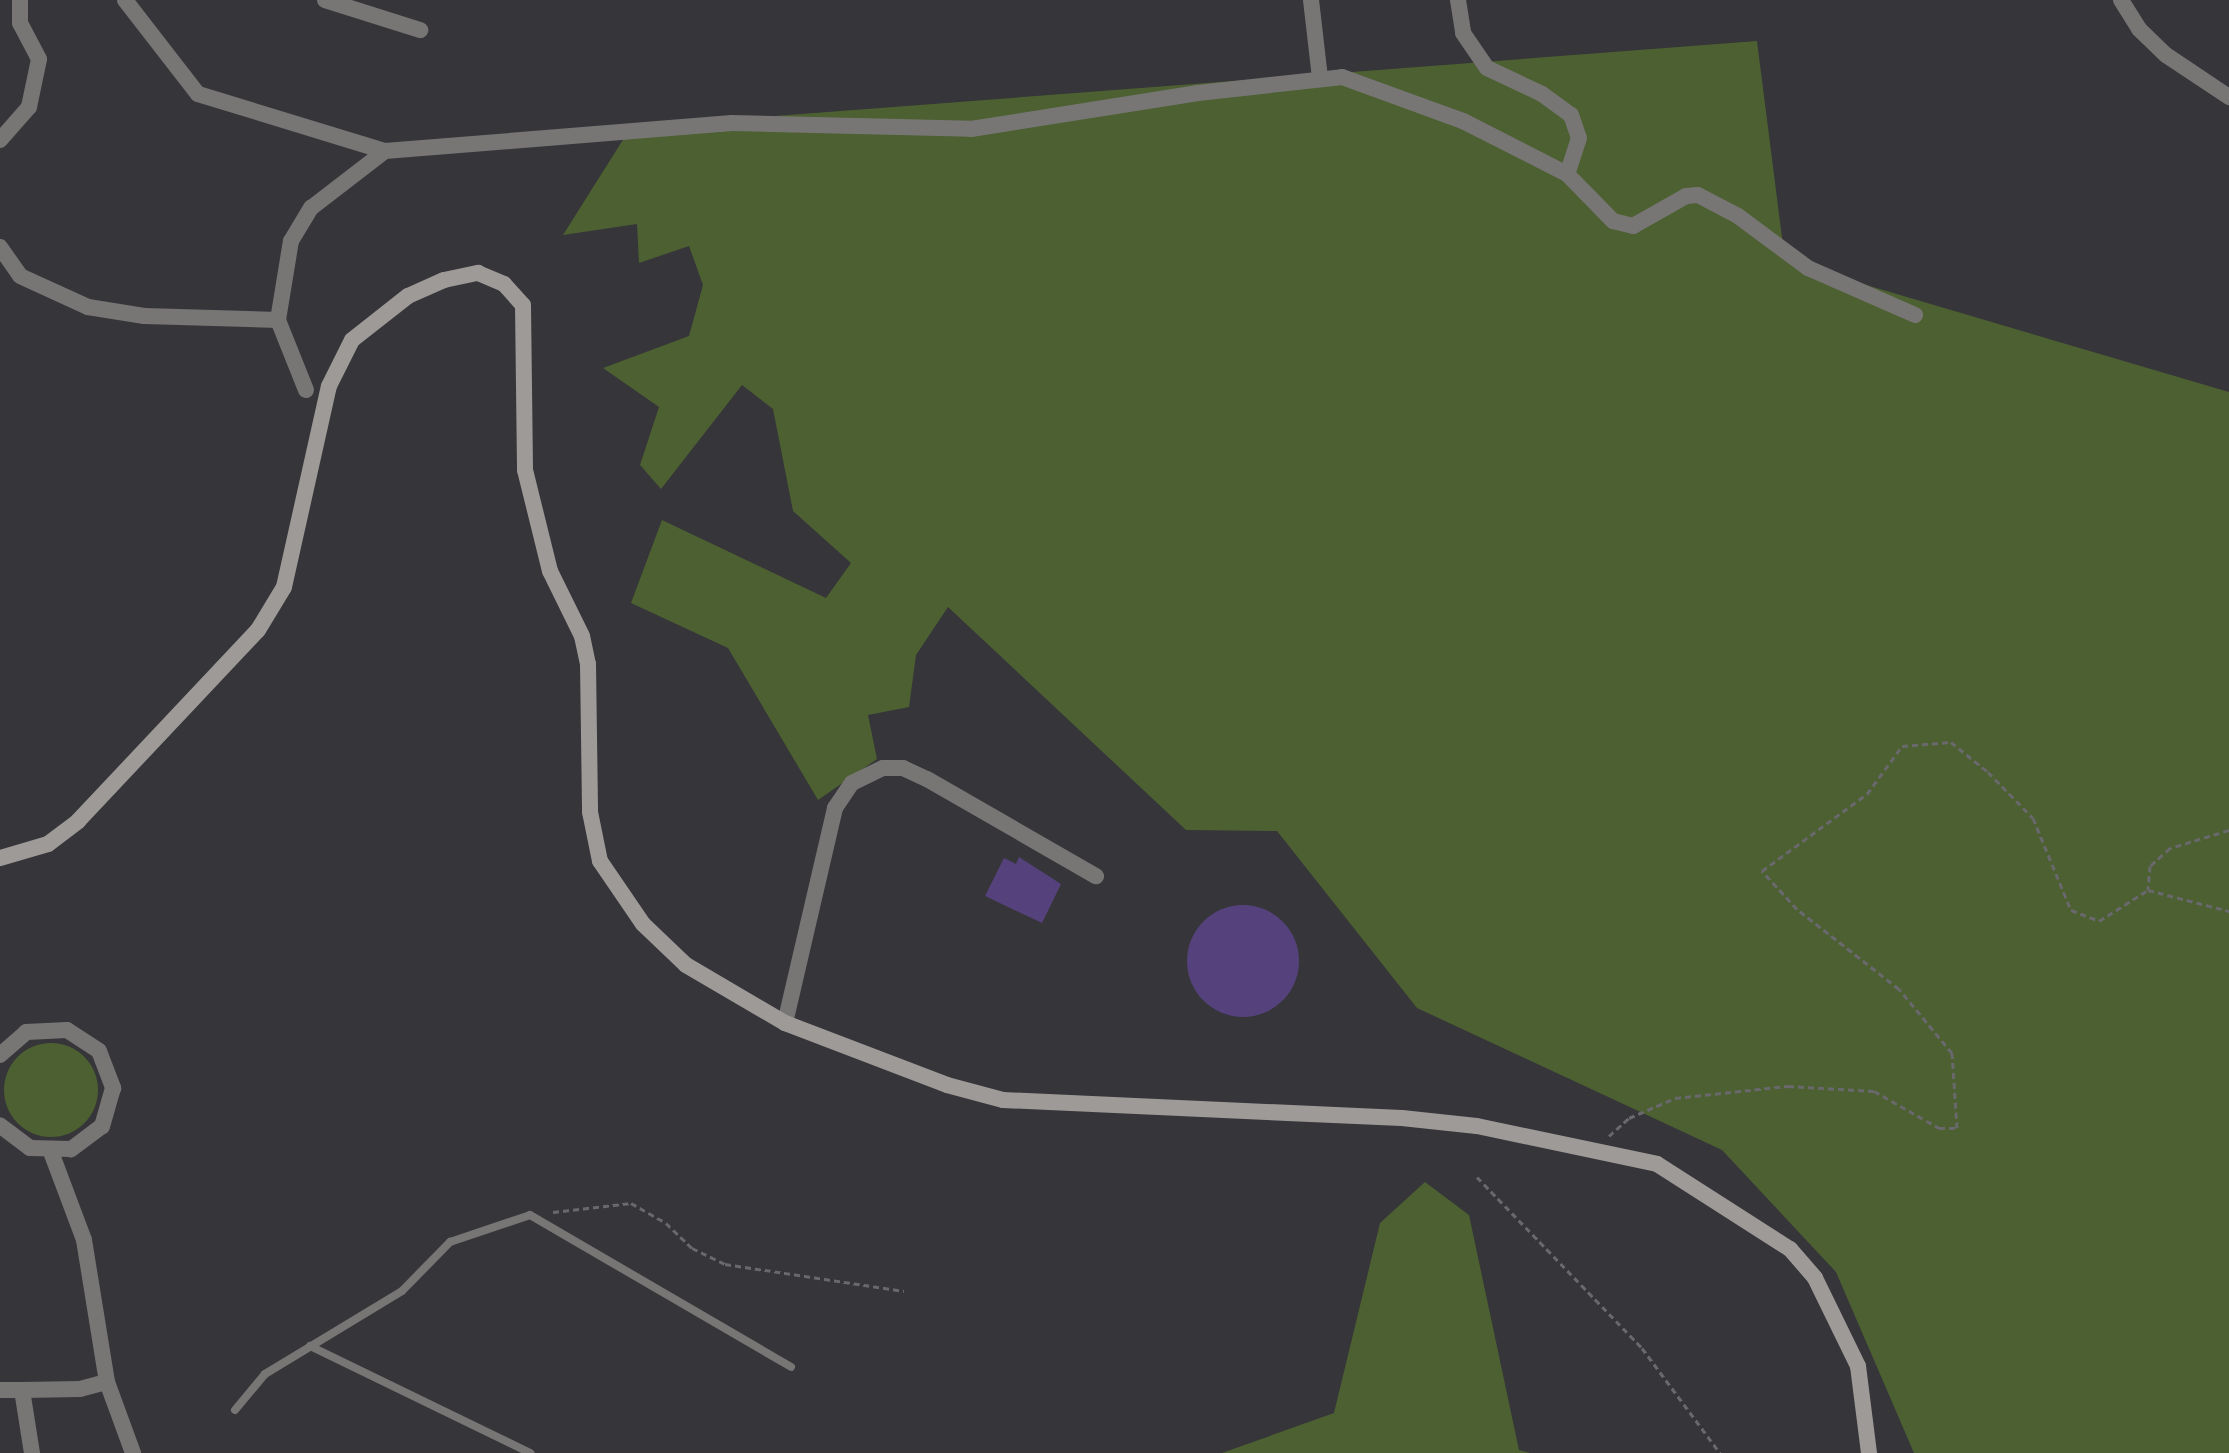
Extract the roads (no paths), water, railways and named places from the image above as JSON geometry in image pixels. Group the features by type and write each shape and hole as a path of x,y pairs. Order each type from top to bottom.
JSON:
{"main road":[{"path":"0,858 48,844 78,821 258,630 284,587 329,386 352,340 408,296 444,280 478,273 504,284 523,305 525,470 550,571 582,636 588,664 590,812 600,861 643,924 686,965 785,1023 947,1085 1003,1100 1402,1118 1594,1148 1657,1164 1790,1249 1815,1278 1844,1329 1858,1366 1869,1453"}],"street":[{"path":"0,140 29,107 39,59 20,23 20,0"},
{"path":"125,0 198,94 385,151 732,123 971,129 1320,78 1362,83 1463,121 1567,174 1613,221 1633,226 1686,196 1698,195 1738,216 1808,268 1915,315"},
{"path":"325,0 420,30"},
{"path":"1311,0 1320,78"},
{"path":"1458,0 1463,33 1487,68 1542,94 1571,115 1579,138 1567,174"},
{"path":"2121,0 2139,29 2166,55 2229,97"},
{"path":"306,390 278,320 291,241 311,208 385,151"},
{"path":"0,247 20,276 88,307 144,316 278,320"},
{"path":"785,1023 835,808 852,783 883,768 903,768 927,779 1096,876"},
{"path":"0,1055 26,1032 67,1030 85,1038 109,1069 111,1108 102,1126 71,1149 51,1152 30,1148 0,1125"},
{"path":"51,1152 84,1240 107,1382 133,1453"},
{"path":"0,1390 80,1389 107,1382"},
{"path":"22,1390 32,1453"}],"lane":[{"path":"235,1410 265,1374 402,1291 450,1242 530,1215 791,1367"},
{"path":"310,1346 530,1453"}]}
